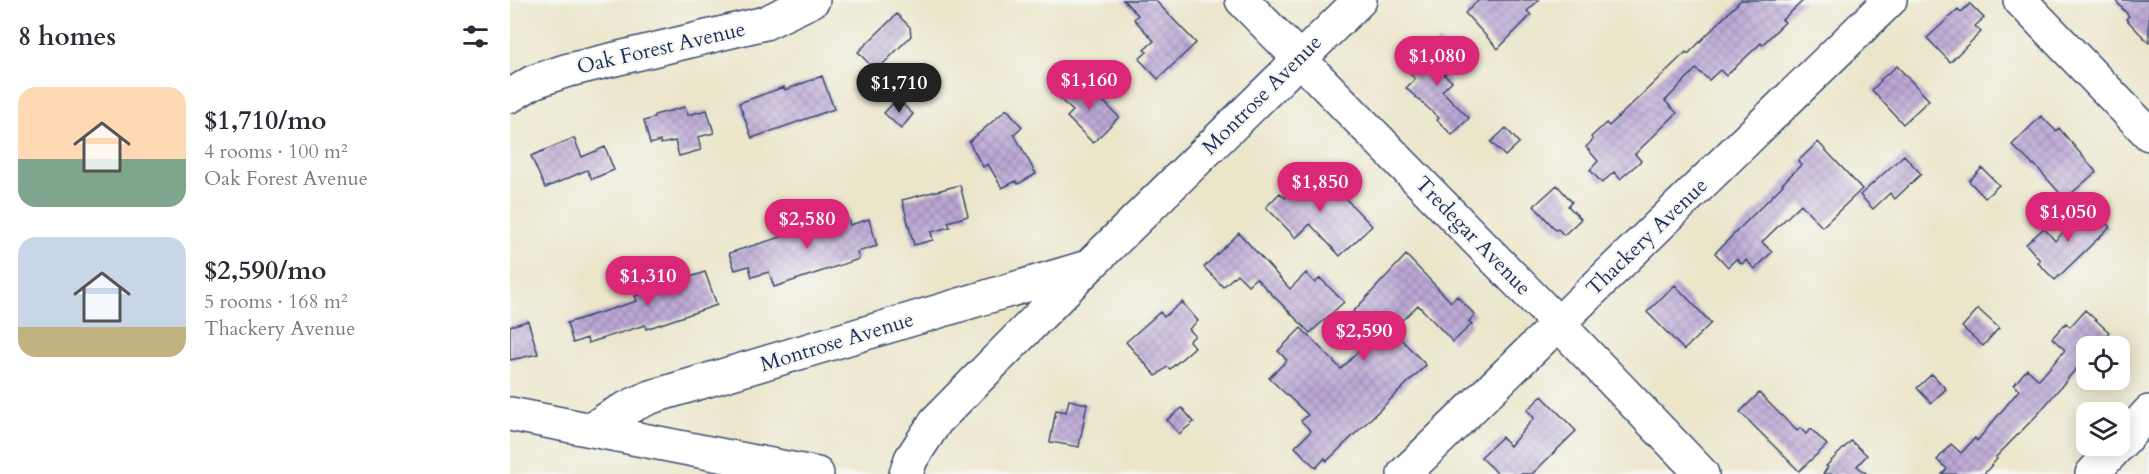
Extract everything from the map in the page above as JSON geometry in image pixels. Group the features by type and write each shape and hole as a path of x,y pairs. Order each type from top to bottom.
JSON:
{"street":[{"name":"Oak Forest Avenue","path":"510,96 533,82 565,71 765,23 813,0"},
{"name":"Tredegar Avenue","path":"1242,0 1702,474"},
{"name":"Montrose Avenue","path":"906,474 916,450 936,421 1088,267 1360,0"},
{"name":"Thackery Avenue","path":"1404,474 1890,0"},
{"path":"2020,0 2149,134"},
{"name":"Montrose Avenue","path":"592,430 627,407 651,397 1088,267"},
{"path":"2130,433 2149,412"},
{"path":"510,414 817,474"},
{"path":"2092,474 2109,456"}],"building":[{"path":"1123,0 1155,0 1196,43 1158,79 1139,59 1147,52 1144,50 1154,41 1134,19 1138,15"},
{"path":"1479,0 1539,0 1527,11 1531,15 1498,49 1465,13"},
{"path":"1741,0 1804,0 1782,20 1785,22 1762,45 1761,43 1726,76 1720,70 1709,80 1696,69 1665,101 1677,113 1635,154 1641,161 1620,179 1614,172 1602,183 1590,170 1598,161 1586,147 1593,140 1591,137 1606,123 1609,126 1686,52 1688,54"},
{"path":"2115,0 2149,0 2149,43 2126,19 2129,16"},
{"path":"1970,4 1984,18 1975,26 1981,32 1950,62 1927,38 1958,9 1961,12"},
{"path":"897,14 910,27 911,36 876,71 858,52"},
{"path":"1439,41 1458,62 1444,75 1452,81 1442,91 1469,118 1452,135 1437,120 1439,118 1406,88 1415,79 1407,70"},
{"path":"1897,66 1929,100 1903,124 1872,90"},
{"path":"822,76 834,109 752,138 739,103 784,87 785,90"},
{"path":"1081,79 1119,117 1093,143 1067,117 1073,111 1060,99"},
{"path":"897,99 913,114 901,129 884,113"},
{"path":"685,107 688,115 707,110 714,133 698,137 701,150 679,156 675,141 650,144 644,121 654,118 654,115"},
{"path":"1007,109 1022,127 1014,134 1036,174 1018,184 1016,181 1002,188 988,164 983,167 969,142"},
{"path":"2041,116 2056,131 2059,128 2096,172 2065,199 2034,164 2012,145"},
{"path":"1506,128 1519,143 1505,156 1491,142"},
{"path":"574,138 582,157 605,147 614,170 592,179 587,170 545,188 531,156"},
{"path":"1818,142 1862,189 1822,227 1801,204 1762,242 1772,252 1755,269 1746,260 1742,264 1736,259 1728,267 1715,253 1783,185 1801,165 1798,161"},
{"path":"1904,155 1921,174 1895,199 1890,193 1873,209 1860,195"},
{"path":"1316,168 1372,226 1340,256 1310,224 1296,238 1266,207 1280,193 1285,198"},
{"path":"1982,168 1999,185 1985,198 1969,181"},
{"path":"960,185 968,216 948,222 950,227 931,232 933,240 914,245 902,200"},
{"path":"1557,185 1572,202 1568,206 1581,219 1564,235 1558,229 1556,230 1534,206"},
{"path":"2090,206 2110,227 2055,280 2037,262 2040,260 2026,244 2044,228 2055,241"},
{"path":"835,214 837,222 848,219 850,225 869,219 877,246 857,252 859,259 774,287 769,272 752,277 749,266 735,270 729,253 813,227 811,221"},
{"path":"1239,233 1290,289 1306,273 1315,283 1320,278 1344,302 1310,333 1256,278 1248,285 1237,274 1223,287 1204,267"},
{"path":"1406,255 1451,302 1457,296 1475,315 1469,321 1472,324 1453,342 1418,305 1392,330 1426,365 1327,461 1325,458 1316,468 1295,447 1311,431 1301,421 1308,415 1269,378 1287,360 1278,351 1301,328 1341,369 1375,335 1352,313"},
{"path":"659,263 667,285 705,272 717,305 646,329 645,325 588,343 587,338 573,343 567,323 637,301 635,296 647,292 639,270"},
{"path":"1675,285 1711,323 1684,350 1647,312"},
{"path":"1182,302 1198,321 1189,329 1195,336 1189,341 1195,347 1170,369 1167,367 1156,376 1126,342 1160,312 1164,317"},
{"path":"1978,309 1999,328 1983,346 1962,327"},
{"path":"2085,310 2109,332 2106,336 2076,336 2076,369 2038,414 1996,457 1997,459 1984,474 1942,474 1947,469 1937,460 1951,444 1961,453 1975,438 1977,441 2019,390 2014,385 2027,369 2039,380 2065,350 2052,338 2066,323 2070,327"},
{"path":"528,321 538,354 510,360 510,326"},
{"path":"1932,374 1946,389 1931,403 1917,388"},
{"path":"1759,393 1797,431 1800,428 1806,434 1811,429 1827,445 1799,471 1740,412"},
{"path":"1542,396 1576,431 1532,474 1498,474 1481,457 1502,437 1510,446 1534,418 1527,410"},
{"path":"1069,400 1087,404 1079,447 1050,442 1056,410 1066,412"},
{"path":"1182,408 1194,422 1179,434 1167,420"},
{"path":"1851,441 1867,455 1857,466 1867,474 1823,474 1828,467 1826,466"}]}
